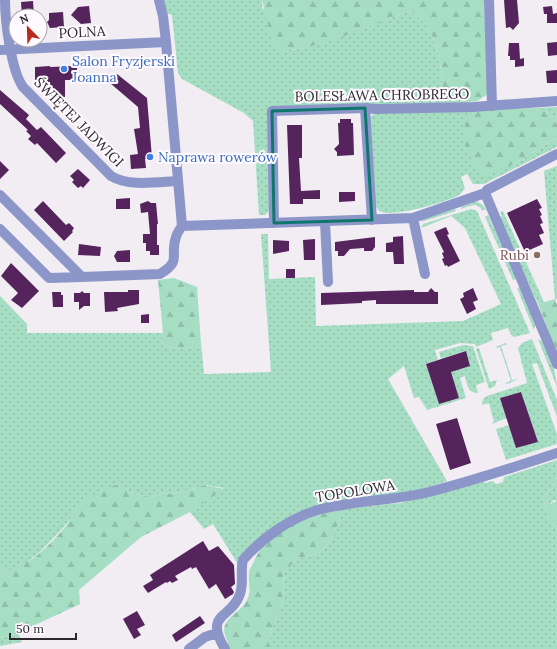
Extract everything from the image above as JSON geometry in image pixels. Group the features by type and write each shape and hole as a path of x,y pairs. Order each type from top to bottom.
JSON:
{"street":[{"name":"ŚWIĘTEJ JADWIGI","path":"5,0 5,50 18,81 23,87 111,176 124,181 149,183 178,181"},
{"path":"0,229 49,278 160,274 170,268 174,257 175,237 182,226 166,42 163,16 158,0"},
{"path":"489,0 492,106"},
{"name":"POLNA","path":"5,50 166,42"},
{"name":"BOLESŁAWA CHROBREGO","path":"274,223 272,111 492,106 557,101"},
{"path":"365,108 372,220"},
{"path":"182,226 413,218 485,193 487,190 557,154"},
{"path":"485,193 557,364"},
{"path":"0,195 82,277"},
{"path":"413,218 425,274"},
{"path":"325,222 328,282"},
{"name":"TOPOLOWA","path":"217,633 217,625 221,617 240,595 244,560 277,531 295,519 317,510 336,506 404,498 429,492 557,453"},
{"path":"189,649 205,637 217,633 225,649"}],"highlighted area":[{"path":"365,108 372,220 274,223 272,111"}],"green space":[{"path":"162,0 262,0 262,7 293,50 323,43 410,11 427,26 432,35 442,74 445,105 273,108 270,210 265,215 259,215 253,121 244,113 182,79 178,73 172,15 166,13"},
{"path":"262,0 484,0 488,94 477,101 445,105 442,74 432,35 427,26 410,11 330,41 313,46 280,51 272,43"},
{"path":"557,107 557,124 547,112 534,108"},
{"path":"534,108 547,112 557,124 557,138 510,166 490,175 483,175 474,165 465,147 465,120 470,112 478,110"},
{"path":"478,110 465,120 465,147 468,152 510,166 557,138 557,147 484,184 473,184 467,174 461,177 465,188 461,193 444,201 408,211 388,213 382,212 375,206 370,117 375,113"},
{"path":"557,166 557,299 555,299 544,171"},
{"path":"476,201 483,205 486,210 482,210 480,207 475,205 461,209 461,207"},
{"path":"455,209 456,211 421,222 424,219"},
{"path":"471,209 477,211 530,333 514,337 511,335 508,328 491,333 493,340 476,347 475,344 460,343 435,350 438,360 426,364 439,404 459,397 449,372 470,366 465,351 441,359 439,352 463,345 473,346 485,382 476,385 478,393 475,393 468,388 465,376 460,378 466,398 427,410 419,397 414,398 404,366 388,379 447,481 416,492 295,516 239,566 213,524 204,529 190,512 224,488 205,485 170,494 161,493 151,497 130,493 124,486 82,504 63,528 40,552 20,568 10,571 0,566 0,296 27,324 27,333 163,333 162,343 171,348 181,349 192,347 201,343 204,374 271,372 261,234 268,234 269,279 315,277 316,326 463,321 501,304 465,228 451,216 421,228 423,224"},
{"path":"503,211 544,302 538,304 499,218 502,216 500,212"},
{"path":"488,215 517,279 513,280 485,217"},
{"path":"174,278 197,287 201,343 192,347 181,349 171,348 162,343 163,333 158,280"},
{"path":"520,287 535,324 534,330 517,288"},
{"path":"555,299 557,305 557,352 538,304"},
{"path":"532,339 557,400 557,417 537,363 532,364 557,434 557,444 506,460 496,429 509,425 516,448 538,442 521,392 501,398 507,418 489,425 494,422 489,403 482,405 483,399 487,396 527,383 518,348 522,343"},
{"path":"538,339 545,347 554,368 557,387"},
{"path":"505,343 508,344 501,346 512,380 518,379 507,384 505,383 511,381 500,347 494,348"},
{"path":"479,348 490,382 497,380 495,386 489,389 476,349"},
{"path":"557,460 557,478 543,498 548,519 557,527 557,649 270,649 269,643 271,631 283,600 283,573 299,558 318,554 331,540 340,519 340,509 400,503 483,480 485,483 493,481 496,484 503,482 504,477"},
{"path":"557,478 557,482 546,497 549,504 557,501 557,527 548,519 543,498"},
{"path":"557,482 557,501 554,500 549,504 546,497"},
{"path":"116,485 124,486 130,493 151,497 161,493 170,494 205,485 224,489 190,512 141,537 79,590 80,604 18,633 0,638 0,566 10,571 25,564 47,547 85,501 97,493"},
{"path":"340,509 340,519 331,540 318,554 299,558 283,573 283,600 271,631 269,643 270,649 229,649 224,628 230,618 247,600 250,589 249,572 261,550 269,540 279,532 315,516"},
{"path":"18,633 22,642 0,646 0,638"}],"building":[{"path":"504,0 517,0 519,23 513,30 510,27 506,28"},
{"path":"33,1 33,8 21,8 21,2"},
{"path":"89,6 91,23 81,24 71,15 78,7"},
{"path":"552,6 553,14 557,13 557,23 547,23 547,14 544,14 543,7"},
{"path":"63,12 64,27 50,28 48,24 49,13"},
{"path":"557,42 557,55 548,56 547,43"},
{"path":"509,43 519,43 520,59 524,58 524,66 515,67 515,60 510,60 510,56 508,56"},
{"path":"77,66 77,80 65,80 65,97 51,97 50,82 35,82 35,67"},
{"path":"557,70 557,83 547,83 546,71"},
{"path":"117,74 147,98 152,158 145,159 146,168 131,169 130,155 138,154 134,129 140,128 138,107 110,83"},
{"path":"0,90 29,115 26,119 37,130 41,127 66,153 56,163 37,143 35,145 28,139 31,136 26,131 28,130 0,104"},
{"path":"340,119 351,119 351,123 353,123 354,155 337,156 337,152 334,149 339,144 338,123 340,123"},
{"path":"287,125 302,125 302,158 299,158 301,191 320,190 320,199 303,199 303,204 290,204"},
{"path":"0,161 9,170 0,179"},
{"path":"78,169 90,180 83,188 81,186 78,188 72,182 74,180 70,176"},
{"path":"339,192 355,192 355,201 339,202"},
{"path":"130,198 130,209 116,209 116,199"},
{"path":"537,199 542,208 539,209 542,215 540,216 543,223 540,224 544,233 539,235 543,244 525,252 507,213"},
{"path":"43,201 66,225 69,223 74,228 72,231 73,232 64,241 34,210"},
{"path":"148,201 151,203 156,203 158,224 157,245 159,245 159,255 150,255 150,251 146,251 146,243 143,243 143,234 150,234 148,212 141,213 140,204"},
{"path":"446,227 449,234 447,235 460,261 448,267 447,265 445,266 442,259 444,258 442,253 444,252 434,232"},
{"path":"403,236 404,264 394,264 393,252 386,252 386,243 393,242 393,237"},
{"path":"375,237 375,247 372,251 364,251 364,248 350,249 344,256 338,256 338,251 335,251 335,242"},
{"path":"315,239 315,260 304,260 303,240"},
{"path":"273,240 289,241 289,251 273,254"},
{"path":"79,244 101,247 100,256 78,255"},
{"path":"130,250 130,262 117,262 114,256 117,251"},
{"path":"11,263 39,291 22,308 11,300 18,293 1,276"},
{"path":"286,269 295,269 295,278 286,278"},
{"path":"431,288 435,292 438,292 438,304 376,304 376,300 362,301 362,303 321,305 321,293 414,290 414,292 428,292"},
{"path":"473,288 478,300 473,302 476,309 467,314 460,299 464,297 463,293"},
{"path":"128,290 139,290 139,304 117,308 118,311 105,312 104,292 128,292"},
{"path":"82,291 84,293 90,293 90,306 84,306 79,310 79,302 74,302 74,293 80,293"},
{"path":"52,292 61,292 61,295 63,295 63,307 53,307"},
{"path":"149,314 149,323 141,323 141,315"},
{"path":"466,351 470,366 451,372 459,398 439,404 426,364"},
{"path":"521,392 538,442 516,448 500,398"},
{"path":"457,418 471,463 450,470 436,424"},
{"path":"203,541 209,551 218,546 234,565 235,584 231,587 234,592 233,594 225,599 216,584 209,589 196,567 192,569 191,567 175,576 178,580 172,583 170,581 167,583 166,582 148,593 143,586 153,580 150,575"},
{"path":"137,611 145,625 137,629 141,635 134,639 123,619"},
{"path":"200,616 205,623 176,642 172,635"}],"place":[{"name":"Salon Fryzjerski Joanna","path":"64,69"},
{"name":"Naprawa rowerów","path":"150,157"},
{"name":"Rubi","path":"537,255"}]}
